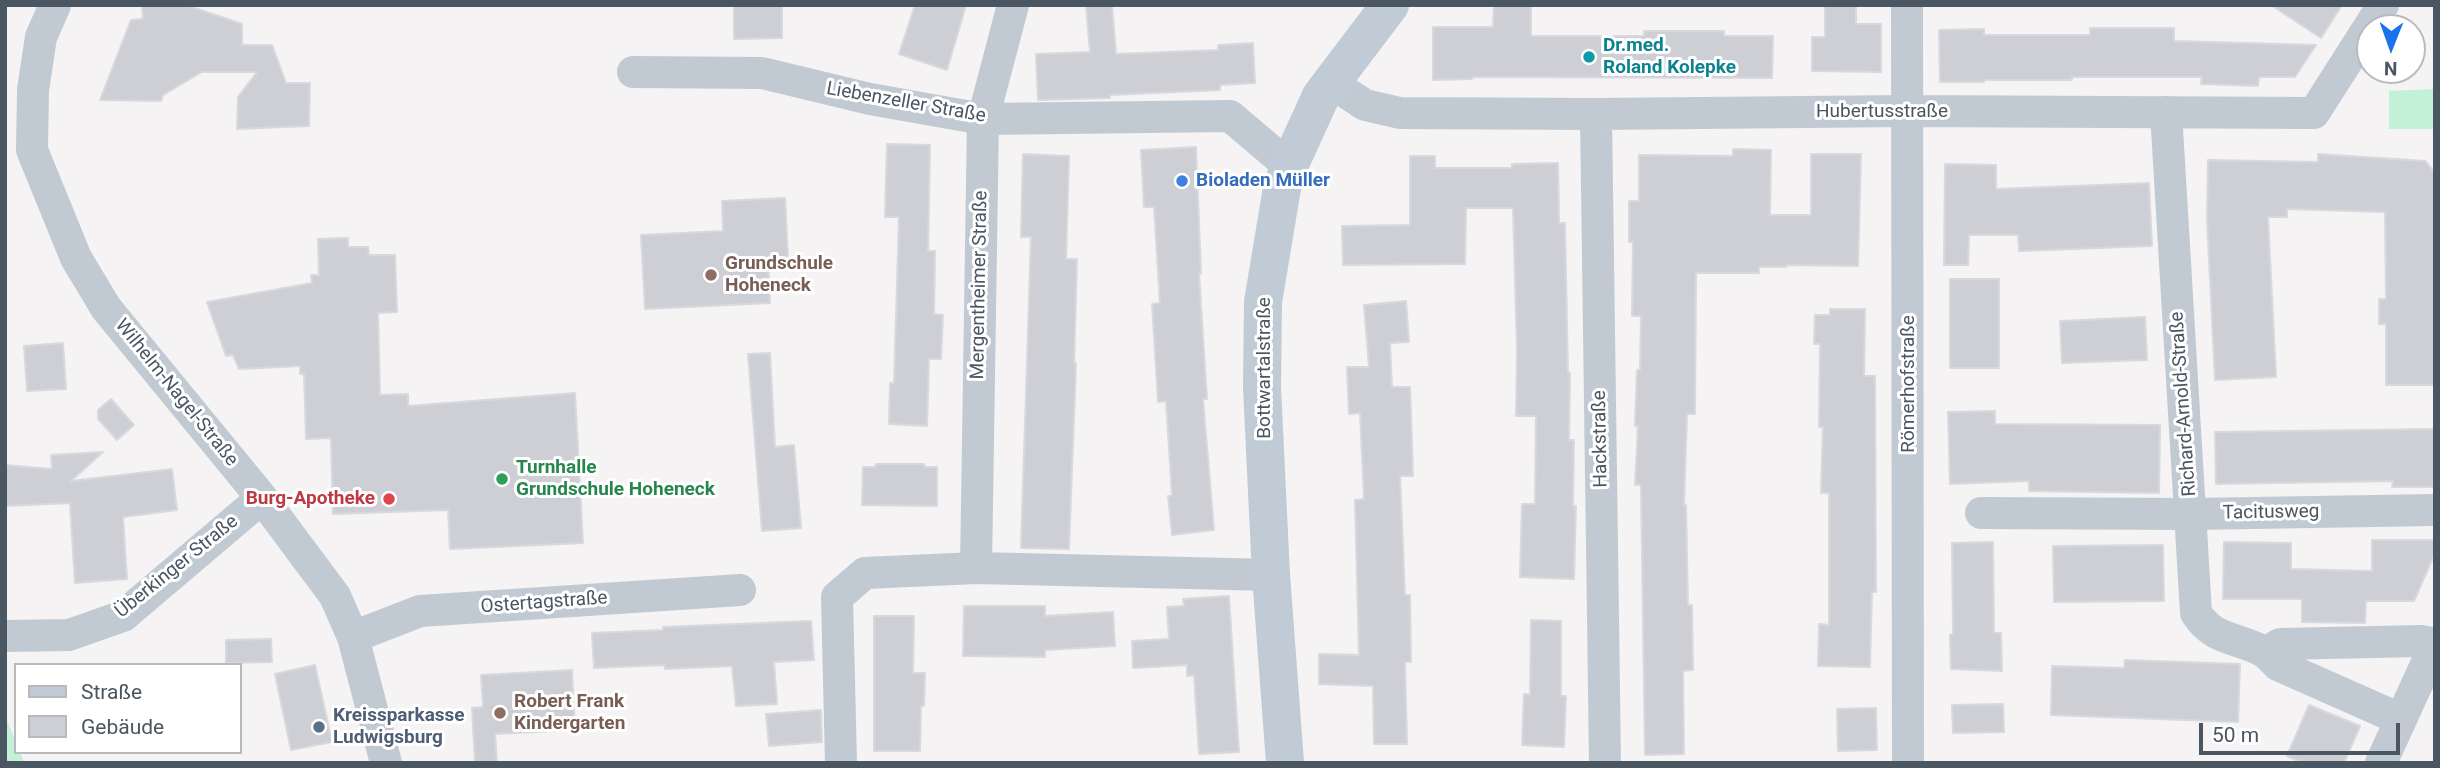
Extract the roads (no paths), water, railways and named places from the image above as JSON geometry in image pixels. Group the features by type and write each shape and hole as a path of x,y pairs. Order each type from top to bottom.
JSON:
{"main road":[{"name":"Bottwartalstraße","path":"1285,763 1262,387 1263,302 1282,188 1289,166 1321,96 1390,5"}],"street":[{"name":"Wilhelm-Nagel-Straße","path":"55,5 41,37 33,90 19,151 106,308 262,498 335,596 353,637 386,763"},
{"name":"Mergentheimer Straße","path":"976,568 982,119 1013,5"},
{"name":"Römerhofstraße","path":"1907,5 1909,763"},
{"name":"Hubertusstraße","path":"1330,82 1365,105 1400,113 2314,113 2383,5"},
{"name":"Liebenzeller Straße","path":"633,72 762,73 870,99 982,119 1230,116 1289,166"},
{"name":"Richard-Arnold-Straße","path":"2166,112 2196,613 2204,626 2220,636 2253,646 2266,653 2277,665 2400,719"},
{"name":"Hackstraße","path":"1596,114 1605,763"},
{"name":"Überkinger Straße","path":"5,636 69,635 123,616 262,498"},
{"name":"Tacitusweg","path":"1981,513 2191,514 2435,510"},
{"path":"841,763 837,597 865,573 976,568 1272,575"},
{"name":"Ostertagstraße","path":"353,637 420,611 740,590"},
{"path":"2266,653 2280,644 2420,641 2435,645 2381,763"}],"place":[{"name":"Dr.med. Roland Kolepke","path":"1589,57"},
{"name":"Bioladen Müller","path":"1182,181"},
{"name":"Grundschule Hoheneck","path":"711,275"},
{"name":"Turnhalle Grundschule Hoheneck","path":"502,479"},
{"name":"Burg-Apotheke","path":"389,499"},
{"name":"Robert Frank Kindergarten","path":"500,713"},
{"name":"Kreissparkasse Ludwigsburg","path":"319,727"}]}
